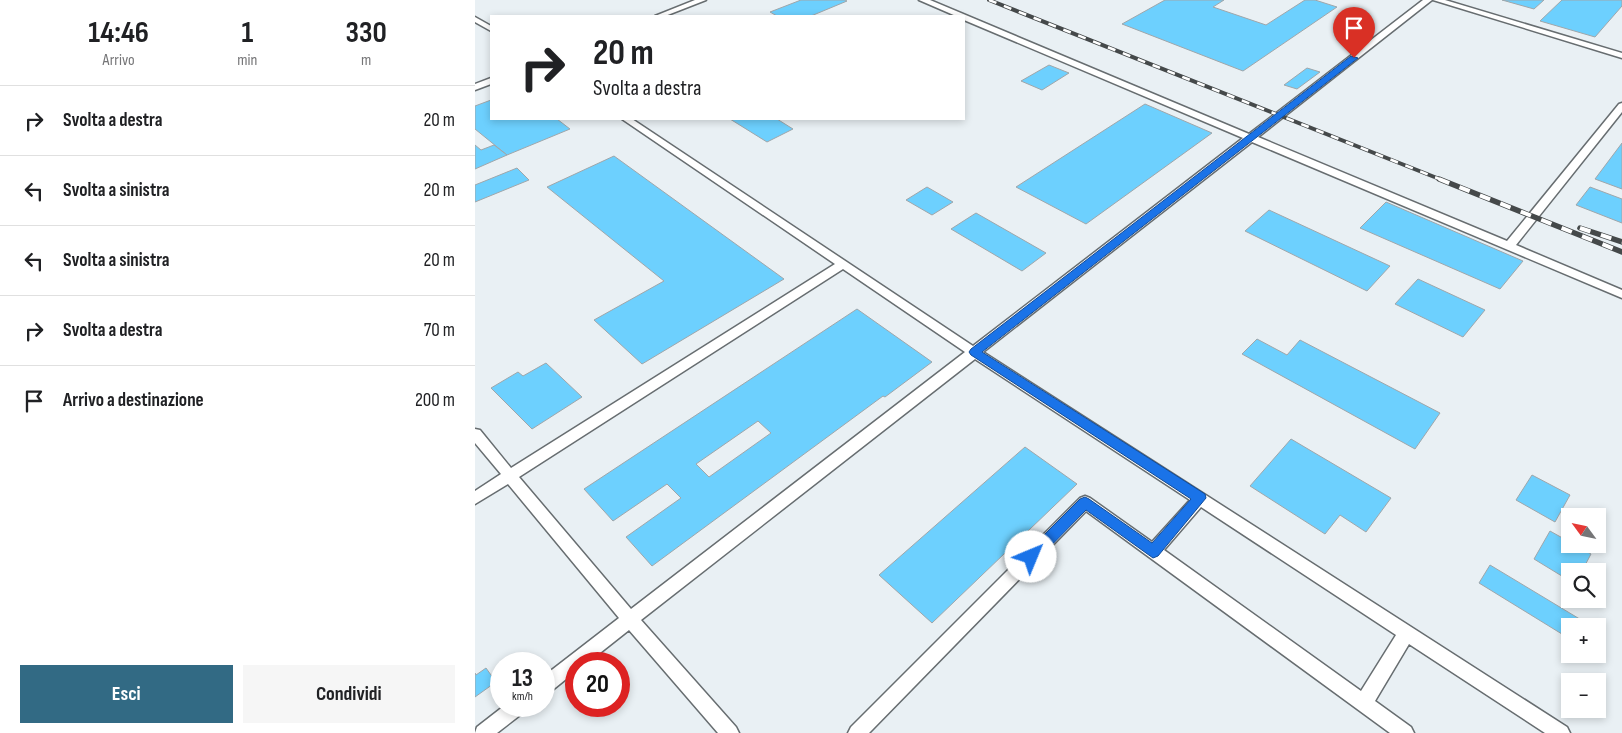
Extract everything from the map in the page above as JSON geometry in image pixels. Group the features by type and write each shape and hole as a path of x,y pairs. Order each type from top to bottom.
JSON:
{"lane":[{"path":"662,15 701,0"},
{"path":"923,0 958,15"},
{"path":"555,677 1429,0"},
{"path":"1437,0 1622,56"},
{"path":"965,18 1622,294"},
{"path":"475,19 490,28"},
{"path":"475,87 490,81"},
{"path":"1509,246 1622,106"},
{"path":"627,120 975,352 1561,733"},
{"path":"475,498 843,264"},
{"path":"475,434 630,619 730,733"},
{"path":"1153,552 1200,498"},
{"path":"857,733 1085,502 1405,733"},
{"path":"1364,703 1407,632"},
{"path":"483,733 504,717"}],"building":[{"path":"801,0 847,1 813,15 775,15 770,12"},
{"path":"1165,0 1224,0 1213,7 1266,25 1305,0 1315,0 1337,7 1243,71 1122,24"},
{"path":"1502,0 1544,0 1534,9"},
{"path":"1562,0 1622,0 1622,6 1595,37 1540,21"},
{"path":"1049,65 1069,73 1042,90 1021,81"},
{"path":"1307,68 1320,72 1297,89 1284,85"},
{"path":"490,100 490,120 558,120 570,129 507,155 475,129 475,106"},
{"path":"1145,104 1212,133 1086,224 1016,187"},
{"path":"732,120 779,120 793,129 767,142"},
{"path":"1622,143 1622,189 1595,179"},
{"path":"475,145 481,150 494,145 507,155 475,169"},
{"path":"614,156 784,279 642,364 594,320 664,281 547,187"},
{"path":"517,168 529,180 475,202 475,185"},
{"path":"927,187 953,202 932,215 906,200"},
{"path":"1590,187 1622,199 1622,223 1576,205"},
{"path":"1386,202 1523,261 1500,289 1360,228"},
{"path":"1269,210 1390,266 1367,291 1245,231"},
{"path":"976,213 1046,253 1022,271 951,229"},
{"path":"1418,279 1485,310 1463,337 1395,304"},
{"path":"857,309 932,362 652,566 626,537 681,498 667,484 613,521 584,489","holes":["758,421 771,433 709,477 696,464"]},
{"path":"1257,339 1287,355 1300,340 1440,413 1415,449 1242,354"},
{"path":"546,363 582,397 532,429 491,388 518,372 523,376"},
{"path":"1291,439 1391,498 1366,532 1340,515 1325,534 1250,486"},
{"path":"1025,447 1077,484 932,623 879,575"},
{"path":"1532,475 1570,495 1561,508 1555,522 1516,500"},
{"path":"1550,531 1561,537 1561,553 1591,554 1586,563 1561,563 1561,576 1534,559"},
{"path":"1490,565 1578,618 1561,618 1561,633 1479,583"},
{"path":"486,668 490,674 490,686 475,697 475,673 476,675"}],"railway":[{"path":"989,0 1442,180"},
{"path":"1439,179 1622,252"},
{"path":"1580,228 1622,242"}],"route":[{"path":"1031,557 1085,502 1153,552 1200,498 975,352 1354,58"}]}
